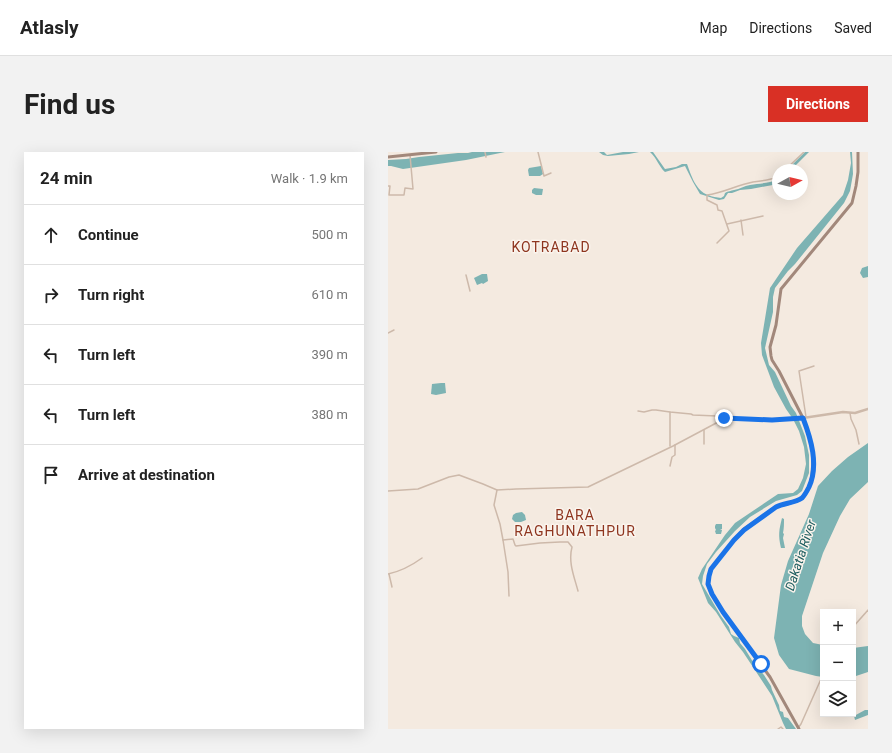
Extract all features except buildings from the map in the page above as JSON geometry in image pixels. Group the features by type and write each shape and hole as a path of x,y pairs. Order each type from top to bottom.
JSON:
{"main road":[{"path":"388,157 436,152"},
{"path":"798,729 770,677 723,612 708,584 711,569 744,530 776,507 797,501 803,497 810,484 813,458 810,437 804,418 771,356 770,343 776,325 781,289 852,203 858,172 858,152"}],"street":[{"path":"485,152 486,157"},
{"path":"538,152 544,176 551,173"},
{"path":"791,164 804,152"},
{"path":"388,186 390,186 389,195 404,195 405,188 413,189 411,154"},
{"path":"717,243 729,231 722,211 718,210 717,205 707,200 707,195 715,194 746,184 772,179"},
{"path":"727,224 763,216"},
{"path":"741,220 743,235"},
{"path":"466,275 470,291"},
{"path":"388,333 394,330"},
{"path":"804,418 799,371 814,366"},
{"path":"638,411 644,412 652,410 717,416 724,418 772,420 804,418 843,412 855,413 868,409"},
{"path":"670,412 670,446"},
{"path":"850,413 859,444"},
{"path":"388,491 418,489 449,477 459,475 497,490 516,488 588,487 704,430 724,418"},
{"path":"704,430 704,444"},
{"path":"670,466 672,457 675,455 675,444"},
{"path":"497,490 494,505 503,540 508,572 509,596"},
{"path":"503,540 513,539 515,545 518,546 540,543 568,542 572,546 570,554 571,566 578,591"},
{"path":"392,587 389,574 411,566 422,558"},
{"path":"856,624 868,610"},
{"path":"798,729 820,681"},
{"path":"778,729 783,729"}],"water":[{"path":"472,152 505,152 466,160 403,169 388,166 388,160"},
{"path":"599,152 604,152 607,155 623,152 639,152 608,156"},
{"path":"650,152 653,152 665,169 687,164 692,178 700,190 711,196 721,198 728,191 748,185 772,182 772,185 728,193 724,199 719,200 700,194 685,166 665,172"},
{"path":"805,152 809,152 797,164 793,164"},
{"path":"850,152 852,152 853,174 850,191 844,203 775,288 773,297 773,312 765,348 769,365 775,372 791,406 796,413 805,436 809,455 809,473 802,491 797,495 776,501 750,517 735,531 707,564 702,584 729,627 731,634 739,638 740,643 771,686 780,711 783,712 784,717 788,718 796,729 786,729 772,696 716,612 708,603 698,578 702,569 735,523 778,494 793,493 798,489 803,478 806,464 804,447 793,419 774,387 762,355 761,343 770,288 797,248 843,195 848,180 851,163"},
{"path":"541,166 543,174 540,176 529,176 529,168"},
{"path":"534,188 543,189 542,195 532,193"},
{"path":"868,266 868,277 863,278 860,273 862,268"},
{"path":"482,274 487,274 488,281 477,285 474,278"},
{"path":"445,383 446,393 436,395 431,394 432,384"},
{"name":"Dakatia River","path":"868,443 868,482 850,499 840,516 823,553 802,616 802,626 805,634 813,643 820,644 820,677 789,669 779,655 774,638 781,585 788,561 809,514 818,486 848,457"},
{"path":"522,512 525,515 526,520 515,522 512,519 513,515"},
{"path":"782,518 784,519 783,538 785,548 781,548 779,540"},
{"path":"716,524 722,524 722,529 720,529 722,530 721,534 716,534"},
{"path":"868,646 868,672 856,676 856,648"},
{"path":"868,710 868,715 855,720 854,717 856,717 856,715"}],"district":[{"name":"KOTRABAD","path":"551,247"},
{"name":"BARA RAGHUNATHPUR","path":"575,524"}],"route":[{"path":"724,418 772,420 803,418 813,452 810,484 803,497 797,501 776,507 744,530 711,569 709,576 708,584 712,594 723,612 761,664"}]}
